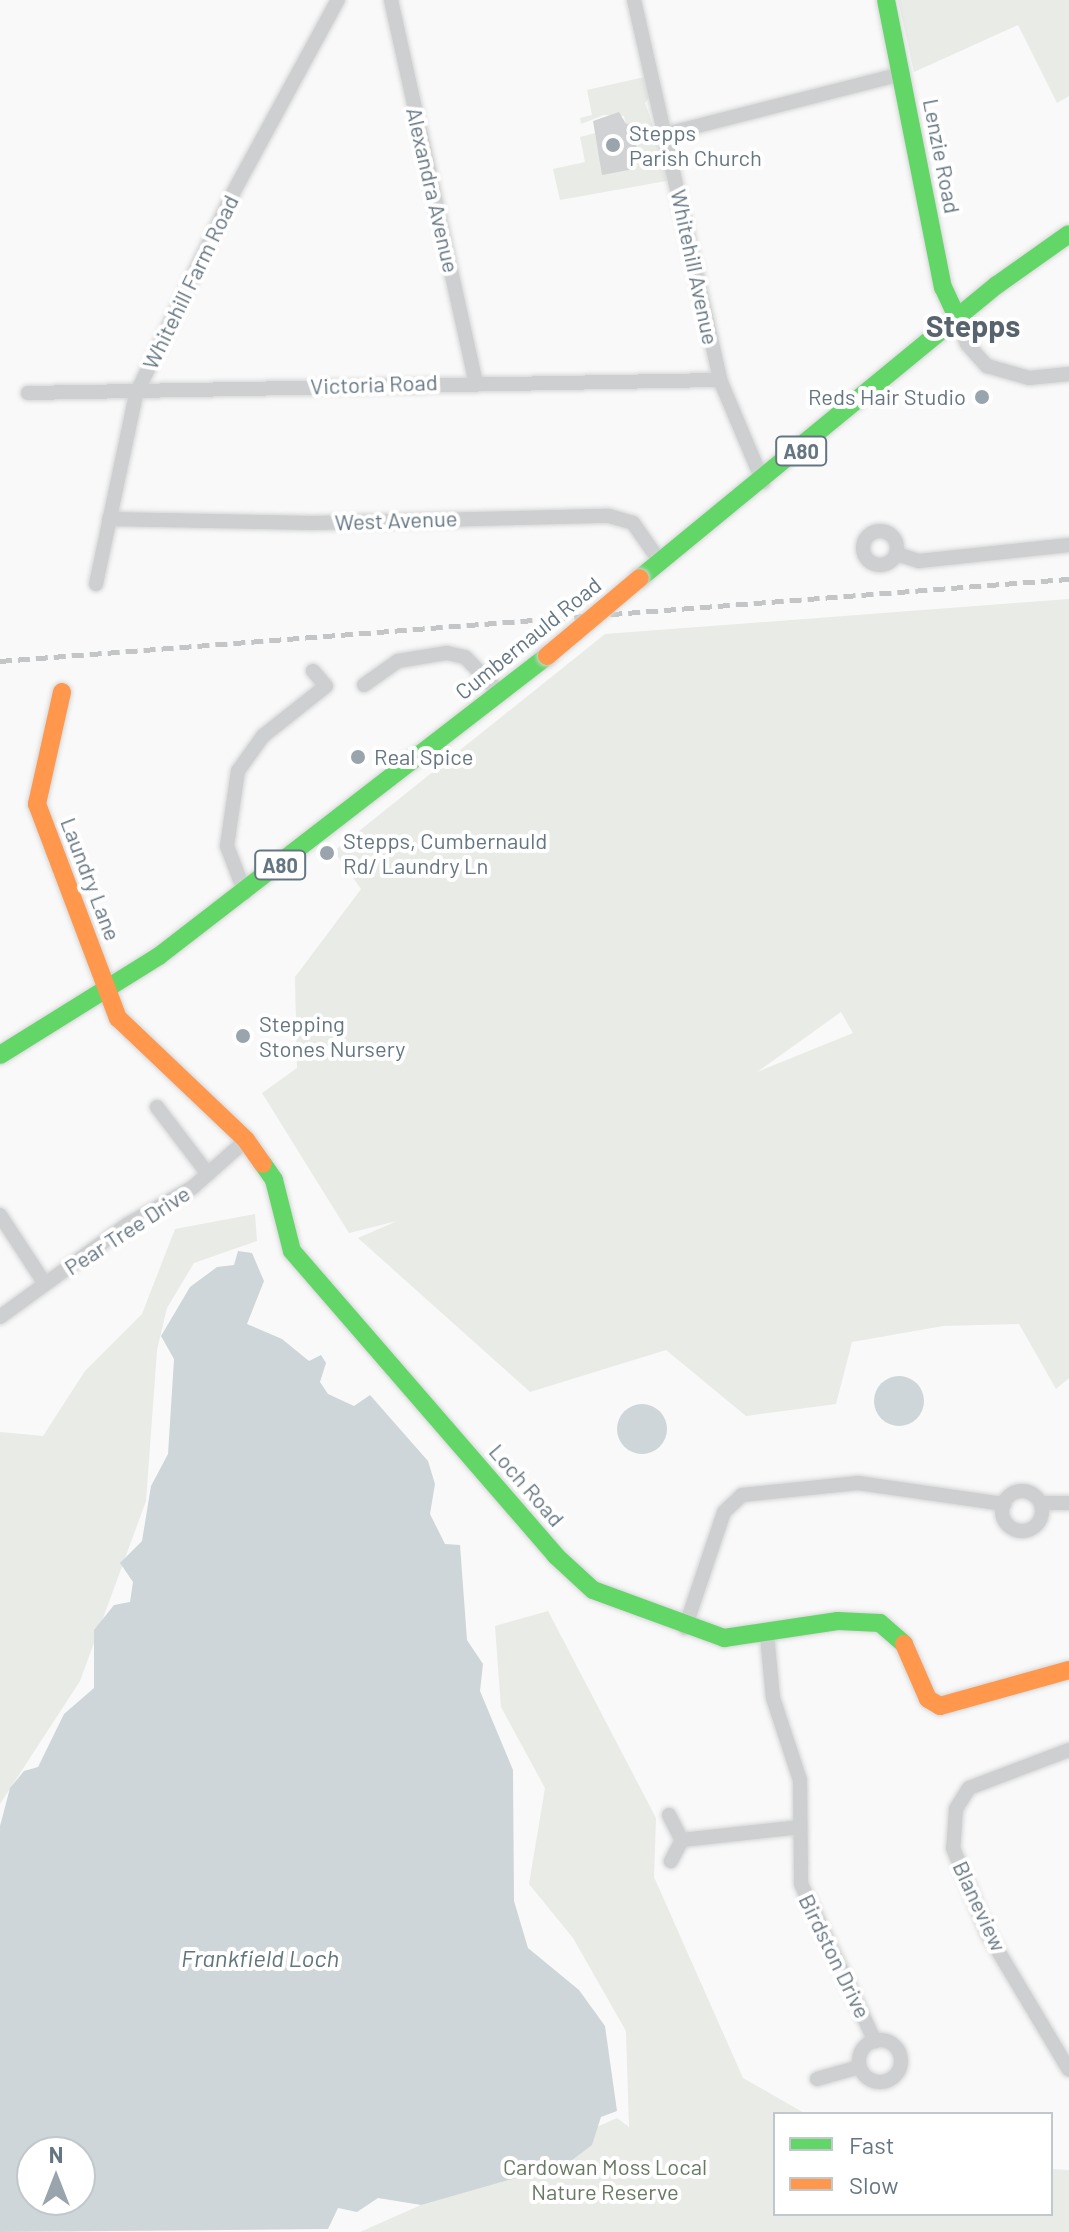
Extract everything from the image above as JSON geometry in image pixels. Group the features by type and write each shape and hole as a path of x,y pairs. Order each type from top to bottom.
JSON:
{"street":[{"name":"Whitehill Farm Road","path":"96,584 136,394 233,193 338,0"},
{"name":"Alexandra Avenue","path":"391,0 475,380"},
{"name":"Whitehill Avenue","path":"634,0 720,380 763,482"},
{"name":"Lenzie Road","path":"886,0 943,287 958,319"},
{"path":"666,134 902,74"},
{"name":"Cumbernauld Road","path":"0,1055 107,988 245,893 547,656 640,578 763,482 958,319 1069,234"},
{"path":"958,319 967,344 987,366 1029,378 1069,374"},
{"name":"Victoria Road","path":"28,393 136,394 475,380 720,380"},
{"name":"West Avenue","path":"109,519 313,523 609,516 633,523 661,563"},
{"path":"897,554 919,561 1069,545"},
{"path":"364,685 398,661 447,653 465,657 500,693"},
{"path":"245,893 227,846 238,771 263,736 326,686 313,671"},
{"name":"Laundry Lane","path":"62,692 37,804 107,988"},
{"name":"Loch Road","path":"107,988 118,1018 246,1140 274,1180 292,1251 556,1556 593,1590 685,1628 724,1638 767,1635 838,1621 880,1623 902,1638 928,1699 940,1706 1069,1670"},
{"name":"Pear Tree Drive","path":"157,1107 208,1174"},
{"name":"Pear Tree Drive","path":"0,1317 208,1174 246,1140"},
{"name":"Pear Tree Drive","path":"0,1215 45,1284"},
{"path":"685,1628 724,1512 742,1495 858,1483 1004,1504 1019,1491 1041,1503 1069,1503"},
{"path":"1004,1504 1006,1522 1022,1531 1039,1522 1041,1503"},
{"name":"Birdston Drive","path":"767,1635 773,1698 800,1780 801,1884 875,2041 899,2052 897,2073 879,2082 859,2067 863,2048 875,2041"},
{"name":"Blaneview","path":"1069,1750 969,1788 956,1809 953,1848 988,1934 1069,2070"},
{"path":"669,1815 682,1840"},
{"path":"682,1840 800,1827"},
{"path":"671,1861 682,1840"},
{"path":"817,2079 859,2067"}],"green space":[{"path":"898,0 1069,0 1069,96 1057,103 1018,25 914,72"},
{"path":"649,76 652,93 645,103 672,180 560,200 553,169 585,162 580,137 595,133 603,174 634,169 624,116 604,115 581,124 580,118 592,115 587,90"},
{"path":"1069,599 1069,1378 1056,1389 1019,1324 943,1326 852,1342 836,1404 746,1416 666,1350 530,1392 358,1238 397,1221 349,1233 262,1093 297,1068 295,977 361,889 334,851 605,634","holes":["841,1012 853,1033 757,1072"]},
{"path":"255,1214 257,1241 194,1263 167,1308 157,1350 146,1501 80,1681 0,1804 0,1432 43,1436 85,1371 142,1314 175,1229"},
{"name":"Cardowan Moss Local Nature Reserve","path":"548,1611 656,1818 654,1877 743,2078 802,2112 773,2112 773,2216 1053,2216 1053,2169 1069,2170 1069,2232 360,2232 617,2118 629,2127 626,2031 573,1938 529,1884 545,1788 501,1707 495,1626"}],"water":[{"name":"Frankfield Loch","path":"238,1251 252,1253 264,1281 247,1324 282,1339 309,1361 321,1355 326,1363 320,1382 328,1394 354,1406 370,1395 428,1461 435,1484 430,1514 445,1544 460,1545 467,1640 483,1664 480,1691 513,1770 514,1901 528,1948 579,1990 605,2026 617,2111 601,2117 592,2145 568,2163 421,2205 378,2198 357,2212 338,2208 328,2229 0,2232 0,1826 10,1788 24,1771 38,1767 64,1714 94,1688 94,1630 114,1605 130,1602 133,1582 120,1563 142,1541 151,1486 168,1454 174,1359 161,1336 190,1287 217,1267 234,1265"},
{"path":"899,1376 917,1383 924,1401 917,1419 899,1426 881,1419 874,1401 881,1383"},
{"path":"642,1404 660,1411 667,1429 660,1447 642,1454 624,1447 617,1429 624,1411"}],"building":[{"name":"Stepps Parish Church","path":"619,112 626,124 635,123 637,158 634,169 602,175 593,121"}],"railway":[{"path":"0,661 1069,579"}],"traffic: fast":[{"path":"886,0 943,287 958,319"},
{"path":"640,578 997,285 1069,234"},
{"path":"0,1055 159,956 547,656"},
{"path":"263,1164 274,1180 292,1251 556,1556 593,1590 724,1638 838,1621 880,1623 904,1644"}],"traffic: slow":[{"path":"547,656 640,578"},
{"path":"62,692 37,804 118,1018 246,1140 263,1164"},
{"path":"904,1644 928,1699 940,1706 1069,1670"}],"place":[{"name":"Stepps Parish Church","path":"613,145"},
{"name":"Reds Hair Studio","path":"982,397"},
{"name":"Real Spice","path":"358,757"},
{"name":"Stepps, Cumbernauld Rd/ Laundry Ln","path":"327,853"},
{"name":"Stepping Stones Nursery","path":"243,1036"}],"district":[{"name":"Stepps","path":"973,325"}]}
